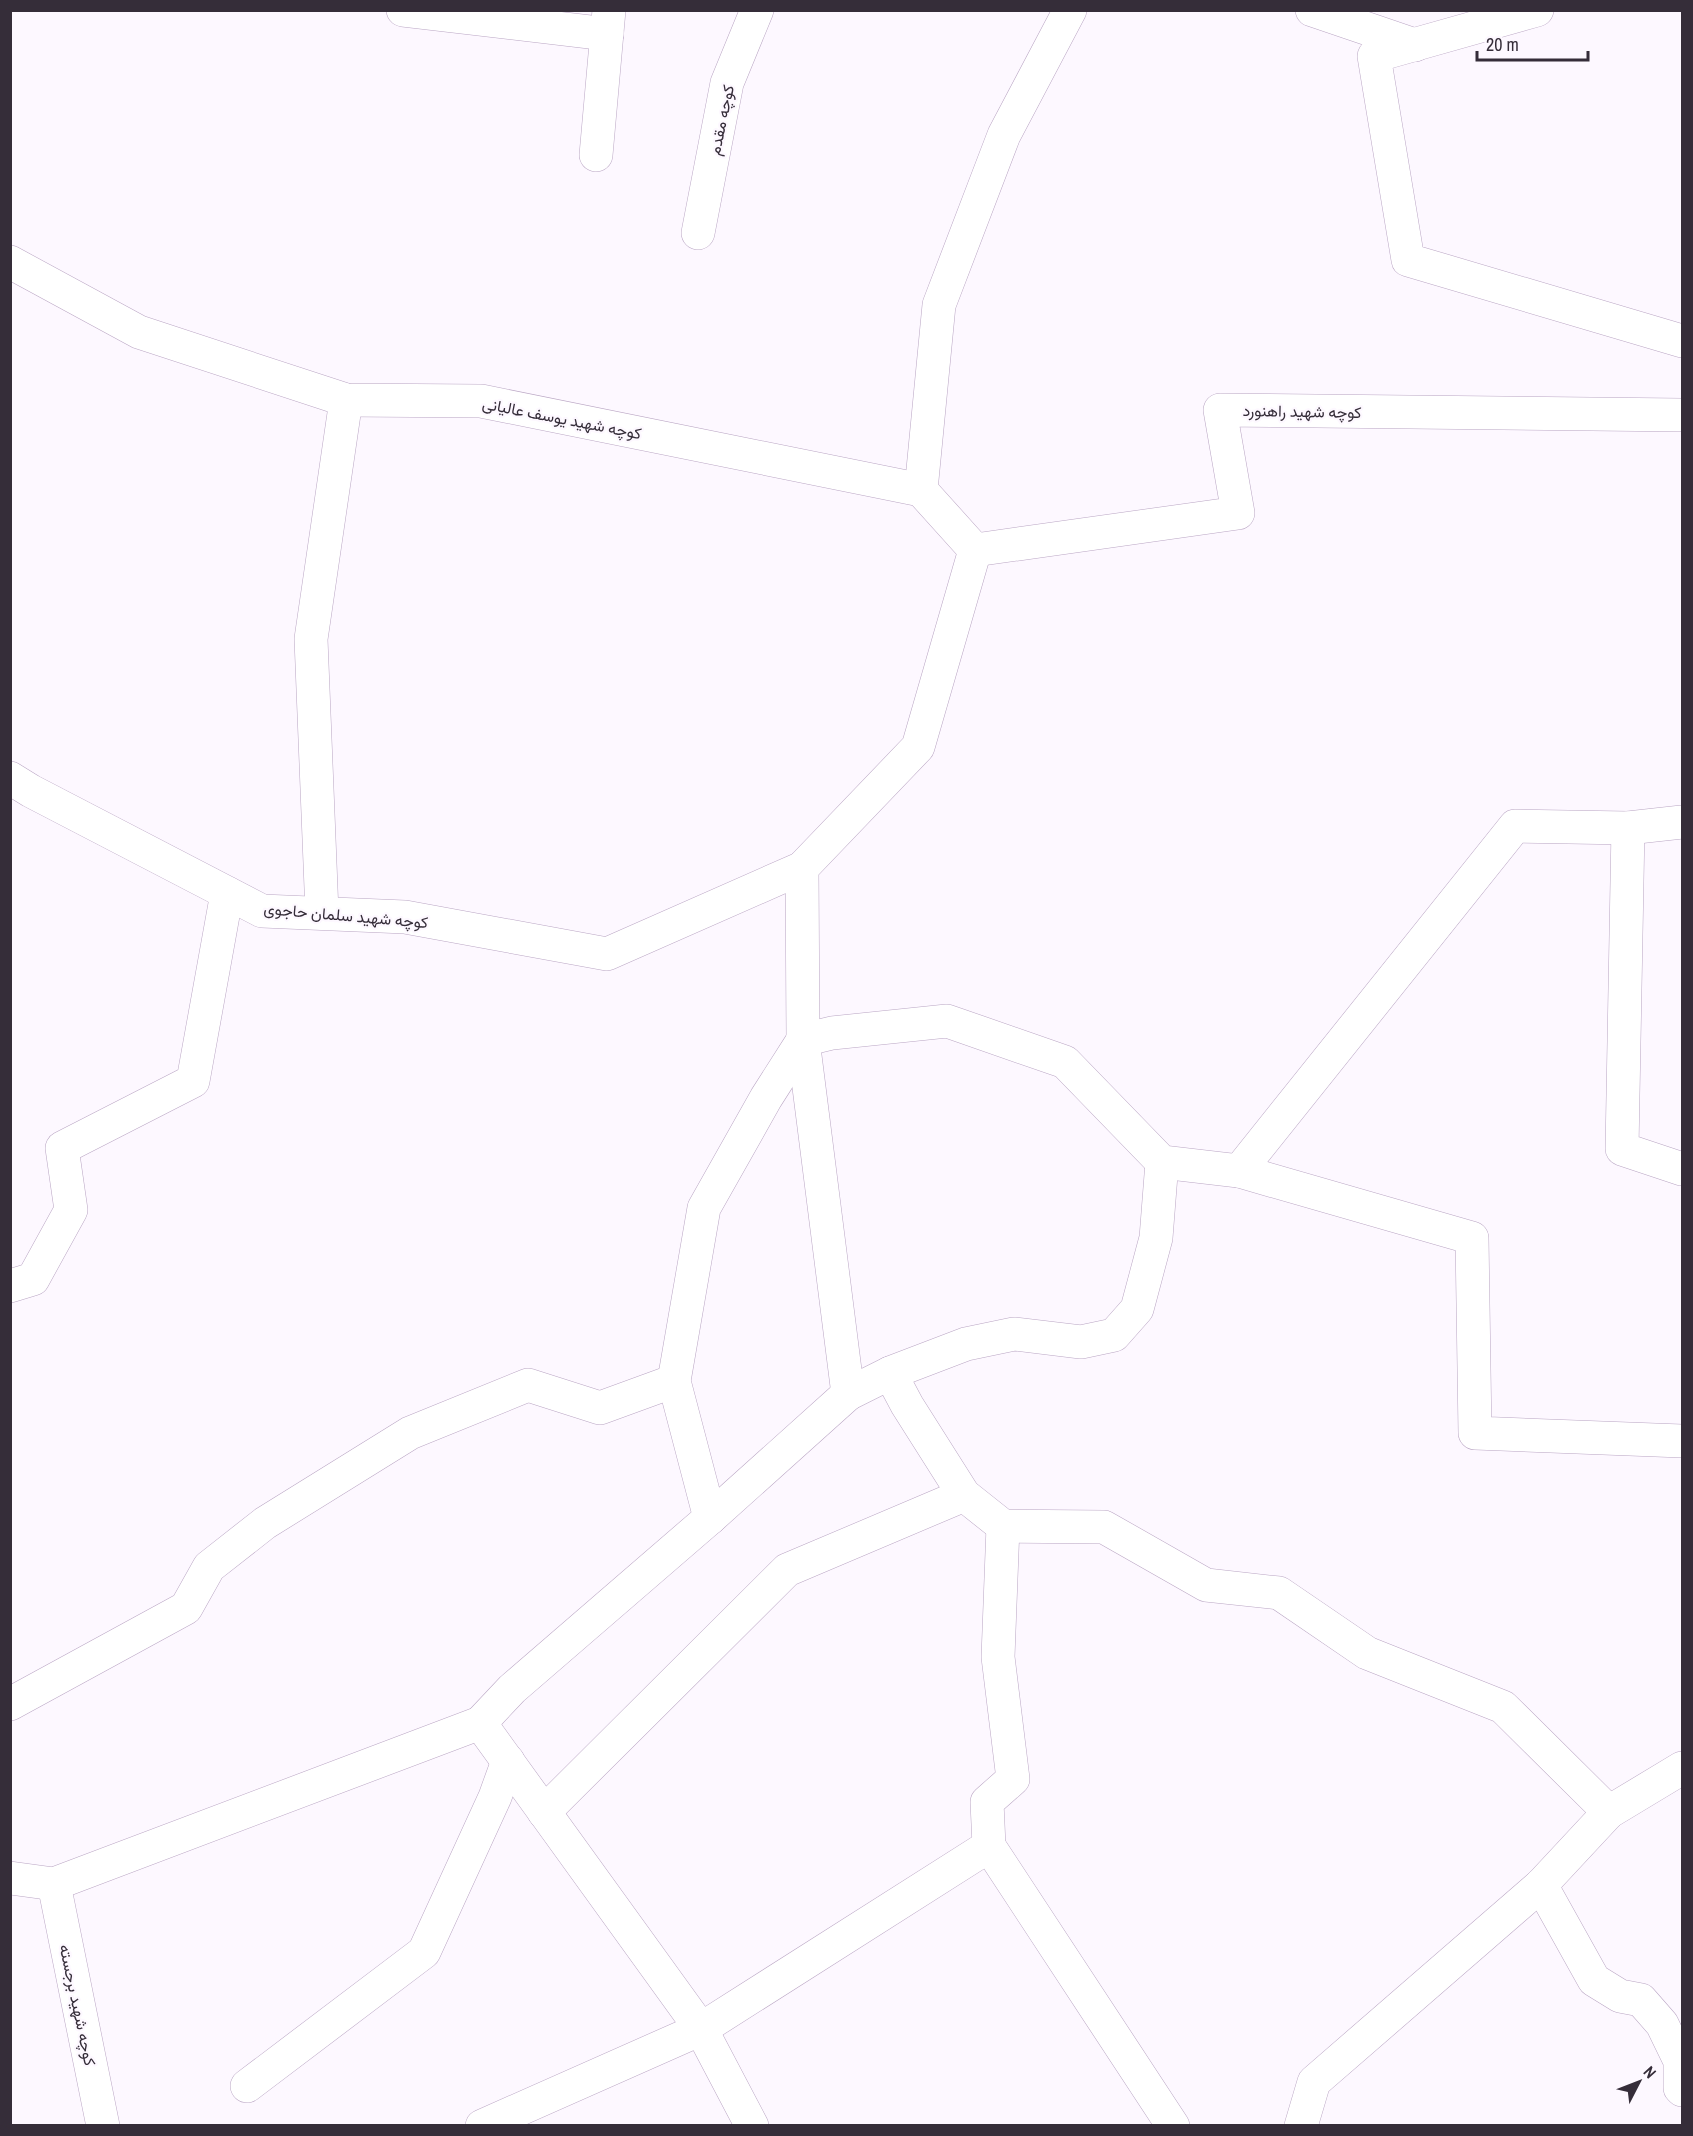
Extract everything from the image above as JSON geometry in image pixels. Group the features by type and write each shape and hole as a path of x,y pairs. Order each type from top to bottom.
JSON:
{"street":[{"path":"403,10 608,22 596,155"},
{"name":"کوچه مقدم","path":"698,234 728,83 757,10"},
{"path":"848,1394 803,1040 802,868 918,747 975,550 921,490 939,305 1004,135 1070,10"},
{"path":"1312,10 1415,45"},
{"path":"1537,10 1374,56 1408,260 1683,341"},
{"name":"کوچه شهید یوسف عالیانی","path":"10,262 139,332 346,400 481,401 921,490"},
{"path":"322,913 312,639 346,400"},
{"name":"کوچه شهید راهنورد","path":"975,550 1238,513 1220,410 1683,415"},
{"name":"کوچه شهید سلمان حاجوی","path":"10,778 262,911 405,917 607,954 802,868"},
{"path":"1239,1171 1515,826 1628,828 1683,822"},
{"path":"1628,828 1622,1149 1683,1169"},
{"path":"10,1286 33,1278 71,1210 62,1148 193,1081 227,893"},
{"path":"711,1518 674,1381 704,1208 766,1098 803,1040 832,1033 947,1022 1065,1062 1162,1162 1239,1171 1472,1238 1474,1433 1683,1440"},
{"path":"10,1878 54,1884 480,1723 512,1689 711,1518 848,1394 890,1373 966,1344 1014,1334 1081,1342 1114,1335 1137,1309 1156,1238 1162,1162"},
{"path":"890,1373 907,1405 964,1495 1003,1526 1104,1527 1206,1585 1279,1593 1366,1653 1503,1707 1609,1812"},
{"path":"10,1704 186,1608 209,1567 265,1523 410,1433 528,1385 600,1408 674,1381"},
{"path":"544,1812 787,1570 964,1495"},
{"path":"1003,1526 998,1657 1013,1779 987,1802 989,1846 1173,2126"},
{"path":"480,1723 701,2029 752,2126"},
{"path":"247,2086 424,1952 490,1807 508,1761"},
{"path":"1301,2126 1314,2082 1541,1885 1609,1812 1683,1768"},
{"path":"482,2126 701,2029 989,1846"},
{"name":"کوچه شهید برجسته","path":"54,1884 103,2126"},
{"path":"1541,1885 1594,1980 1620,1996 1641,2000 1662,2024 1680,2061 1680,2088 1683,2090"}]}
